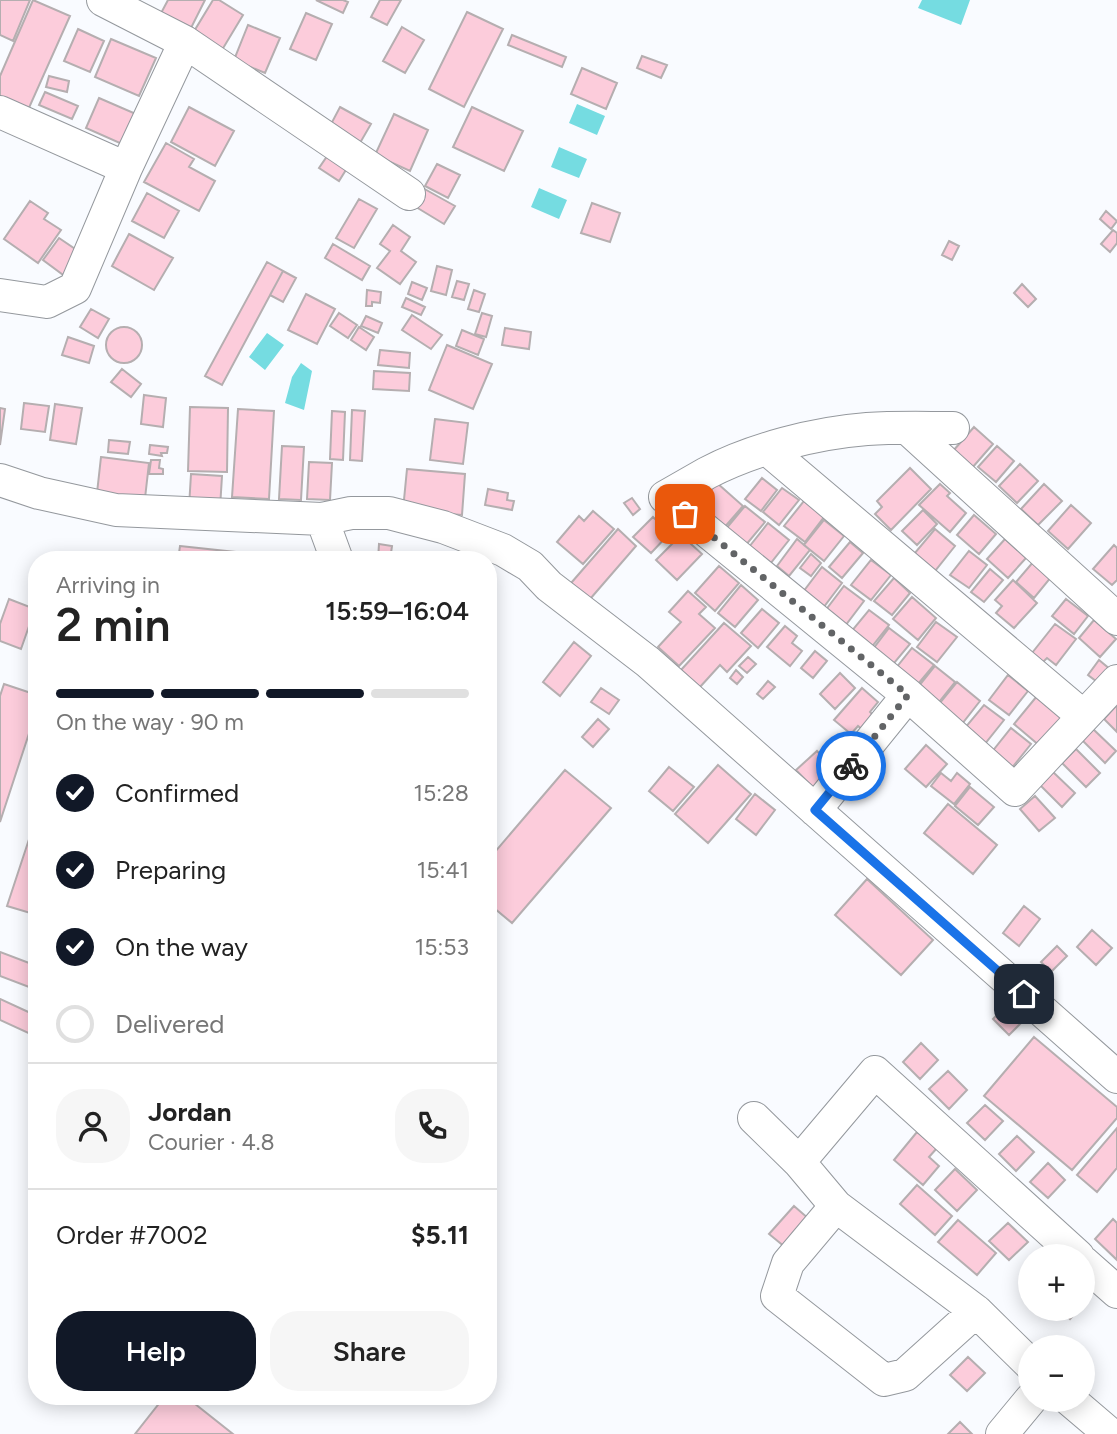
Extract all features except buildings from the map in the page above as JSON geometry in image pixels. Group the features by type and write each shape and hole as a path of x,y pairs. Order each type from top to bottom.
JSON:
{"street":[{"path":"103,0 186,42 409,194"},
{"path":"0,295 47,302 75,288 126,168 186,42"},
{"path":"0,112 126,168"},
{"path":"907,428 1117,619"},
{"path":"953,428 867,429 817,436 767,449 709,472 665,497 908,695 1015,790 1117,681"},
{"path":"767,449 1083,716"},
{"path":"0,480 39,493 116,510 322,519 351,513 388,513 443,527 503,550 530,566 549,586 648,662 1117,1077"},
{"path":"322,519 334,551"},
{"path":"815,810 908,695"},
{"path":"799,1162 875,1072 1064,1244"},
{"path":"754,1118 799,1162 836,1206 976,1311 1018,1351"},
{"path":"836,1206 788,1263 777,1296 884,1380 905,1375 976,1311"},
{"path":"1095,1273 1117,1292"},
{"path":"1002,1434 1020,1412"},
{"path":"1084,1412 1110,1434"}],"water":[{"path":"922,0 970,0 961,25 918,8"},
{"path":"577,104 605,116 597,135 569,123"},
{"path":"559,147 587,159 579,178 551,167"},
{"path":"539,188 567,200 559,219 531,207"},
{"path":"267,333 284,345 265,370 249,357"},
{"path":"301,363 312,371 304,410 285,403 292,377"}],"way so far":[{"path":"685,514 908,695 851,766"}],"route":[{"path":"851,766 815,810 1024,994"}]}
